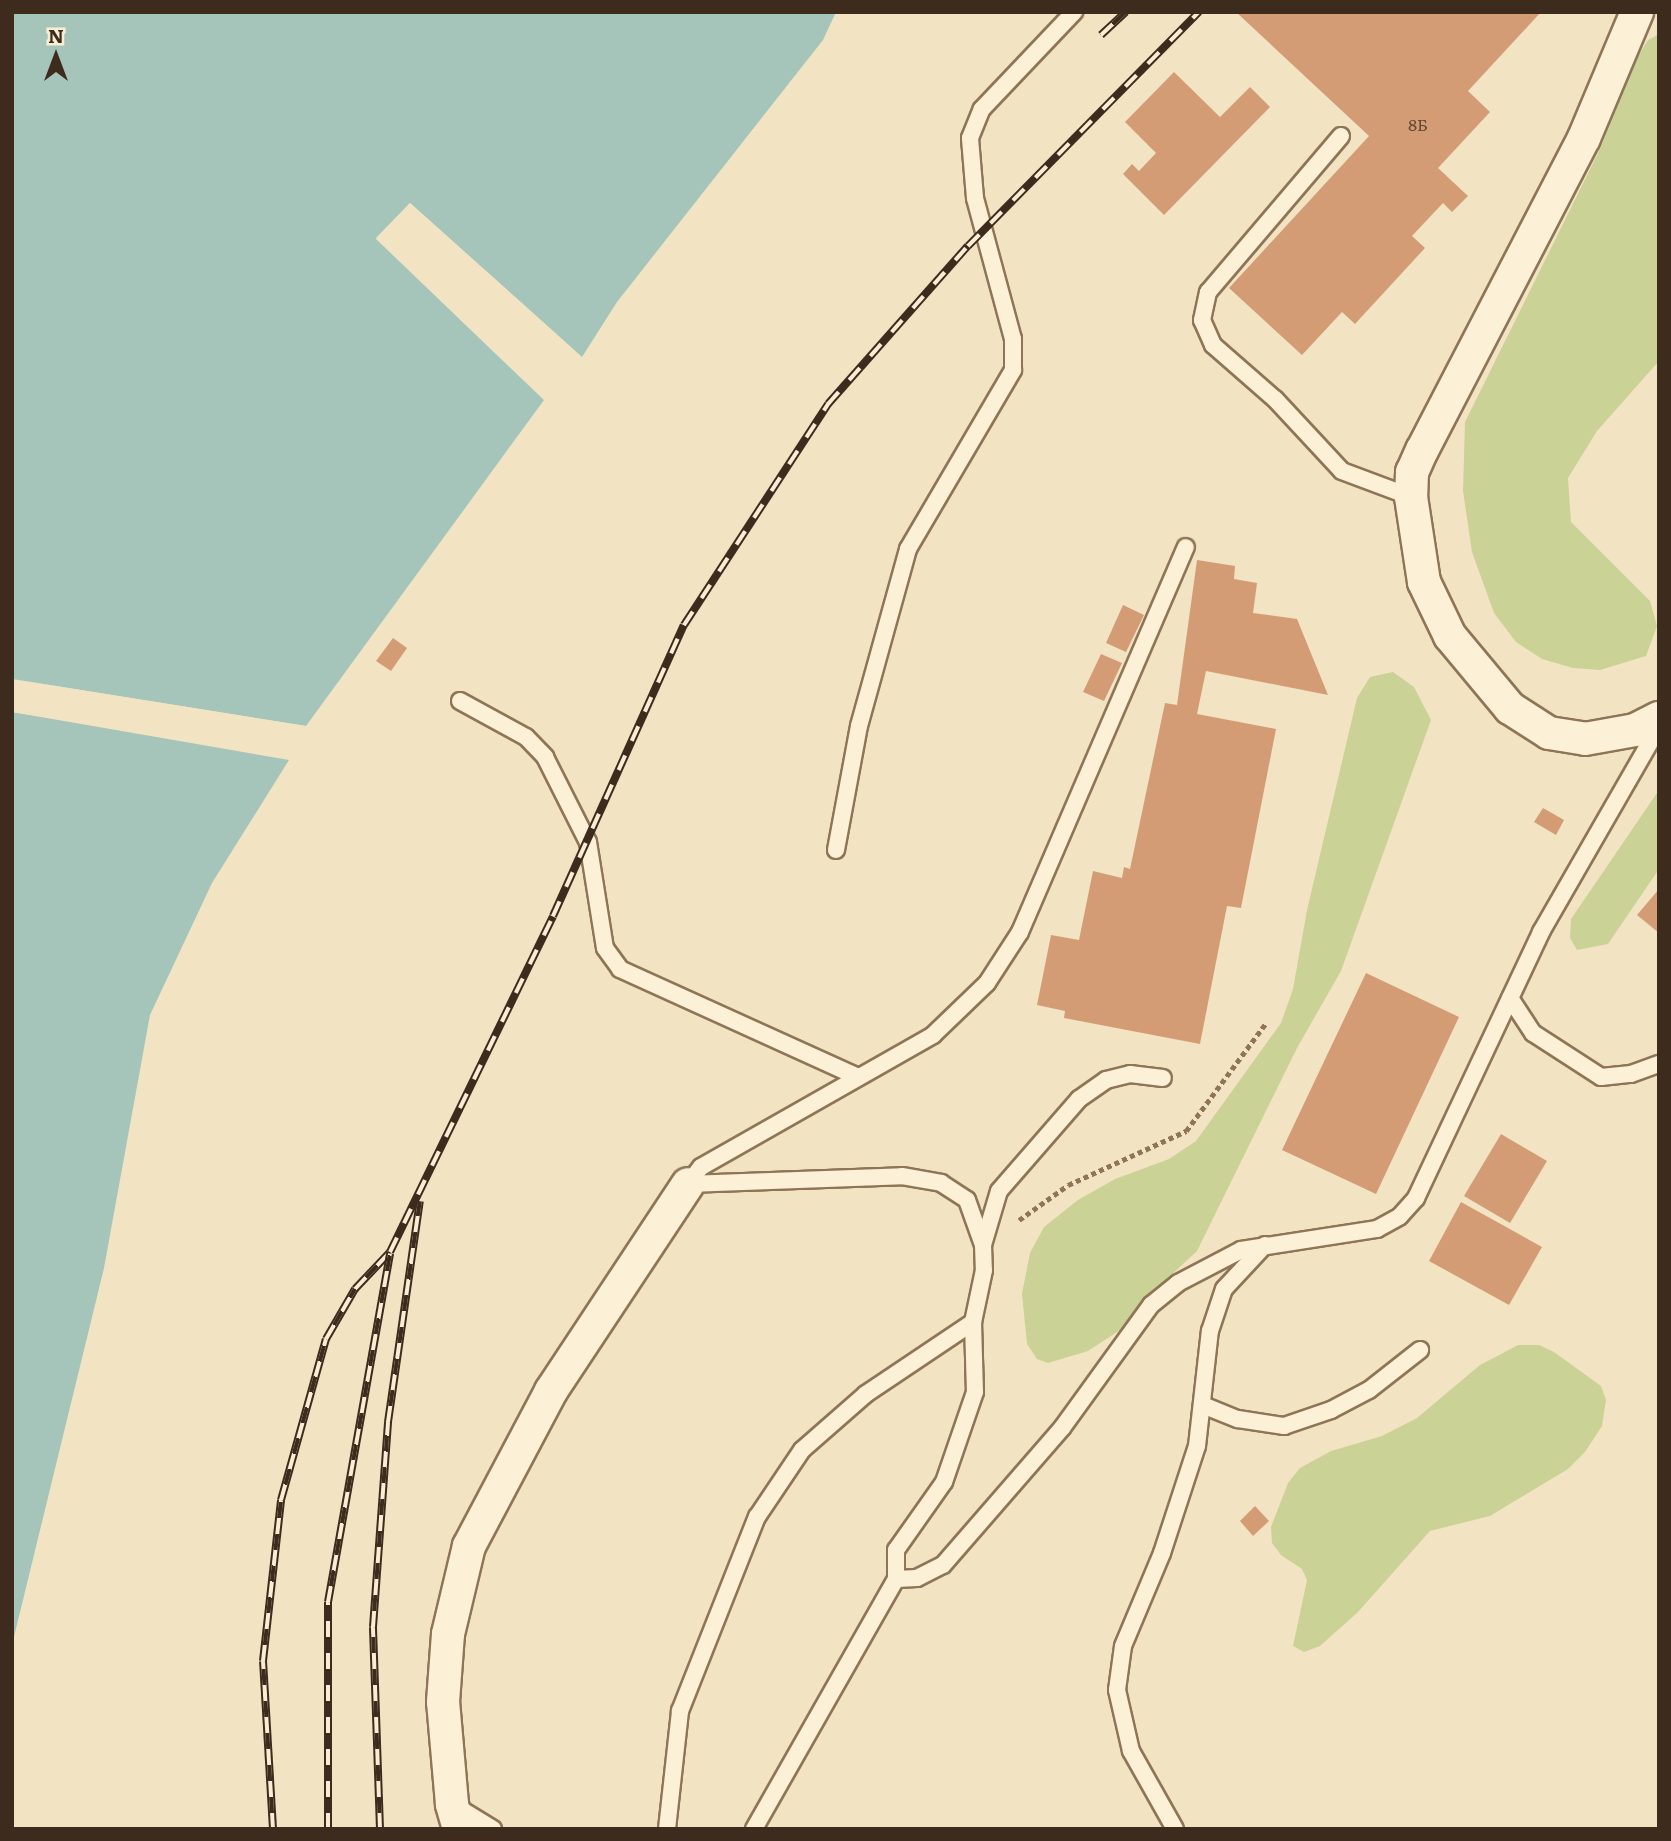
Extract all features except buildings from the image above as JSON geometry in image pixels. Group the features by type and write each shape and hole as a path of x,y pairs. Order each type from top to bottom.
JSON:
{"street":[{"path":"1637,12 1584,138 1422,450 1412,472 1411,497 1424,582 1450,636 1510,708 1549,733 1585,739 1635,730 1659,718"},
{"path":"456,1816 443,1702 448,1634 469,1546 551,1391 688,1184"}],"lane":[{"path":"836,850 859,726 908,549 1013,370 1013,339 975,198 970,138 982,109 1074,12"},
{"path":"1341,136 1208,292 1202,320 1213,345 1275,399 1342,471 1411,497"},
{"path":"688,1184 701,1167 933,1035 987,983 1020,932 1186,547"},
{"path":"460,701 526,737 545,757 588,842 605,948 620,969 858,1077"},
{"path":"896,1579 917,1578 943,1565 987,1518 1062,1428 1152,1306 1178,1283 1213,1263 1265,1245 1377,1229 1400,1216 1416,1198 1433,1166 1541,932 1659,727"},
{"path":"1510,998 1533,1032 1601,1077 1659,1064"},
{"path":"983,1245 999,1191 1079,1099 1106,1080 1130,1074 1163,1078"},
{"path":"688,1184 902,1176 941,1183 967,1200 983,1245 984,1270 973,1322 975,1392 944,1482 896,1550 896,1579 754,1829"},
{"path":"1175,1829 1130,1751 1117,1690 1123,1646 1161,1553 1197,1446 1205,1406 1210,1331 1224,1289 1265,1245"},
{"path":"667,1829 680,1711 757,1517 802,1450 866,1394 973,1322"},
{"path":"1205,1406 1238,1419 1284,1426 1331,1410 1369,1390 1420,1350"},
{"path":"456,1816 493,1829"}],"path":[{"path":"983,1245 1069,1185 1186,1131 1266,1023"}],"green space":[{"path":"1659,34 1659,361 1597,431 1568,478 1571,522 1650,601 1657,626 1646,656 1600,670 1573,668 1542,659 1516,642 1494,613 1472,552 1463,491 1465,422 1601,147 1637,58 1648,40"},
{"path":"1393,672 1414,687 1431,720 1341,971 1297,1048 1197,1251 1140,1304 1120,1330 1088,1351 1048,1363 1037,1359 1027,1344 1022,1294 1030,1253 1044,1227 1078,1200 1115,1179 1169,1159 1196,1141 1281,1023 1293,989 1307,910 1357,698 1370,677"},
{"path":"1659,790 1659,869 1608,944 1577,950 1570,938 1571,919"},
{"path":"1518,1345 1539,1345 1554,1352 1601,1386 1606,1400 1602,1426 1585,1452 1568,1469 1490,1516 1430,1531 1358,1612 1320,1646 1304,1652 1293,1646 1307,1580 1302,1569 1281,1555 1272,1543 1271,1527 1288,1483 1300,1468 1331,1451 1382,1436 1417,1418 1480,1365"}],"water":[{"path":"12,12 836,12 823,40 617,302 582,357 410,203 376,238 544,400 306,726 12,679"},
{"path":"12,712 289,760 212,883 150,1015 104,1268 12,1645"}],"pier":[{"path":"410,203 582,357 410,208 381,239 544,400 376,239"},
{"path":"12,679 306,726 304,729"},
{"path":"13,708 280,754 12,712"}],"railway":[{"path":"1101,35 1126,12"},
{"path":"273,1829 263,1661 281,1500 326,1339 355,1289 390,1252 553,916 684,625 828,404 968,246 1199,12"},
{"path":"380,1829 373,1627 388,1422 420,1201"},
{"path":"328,1829 328,1602 390,1253"}]}
